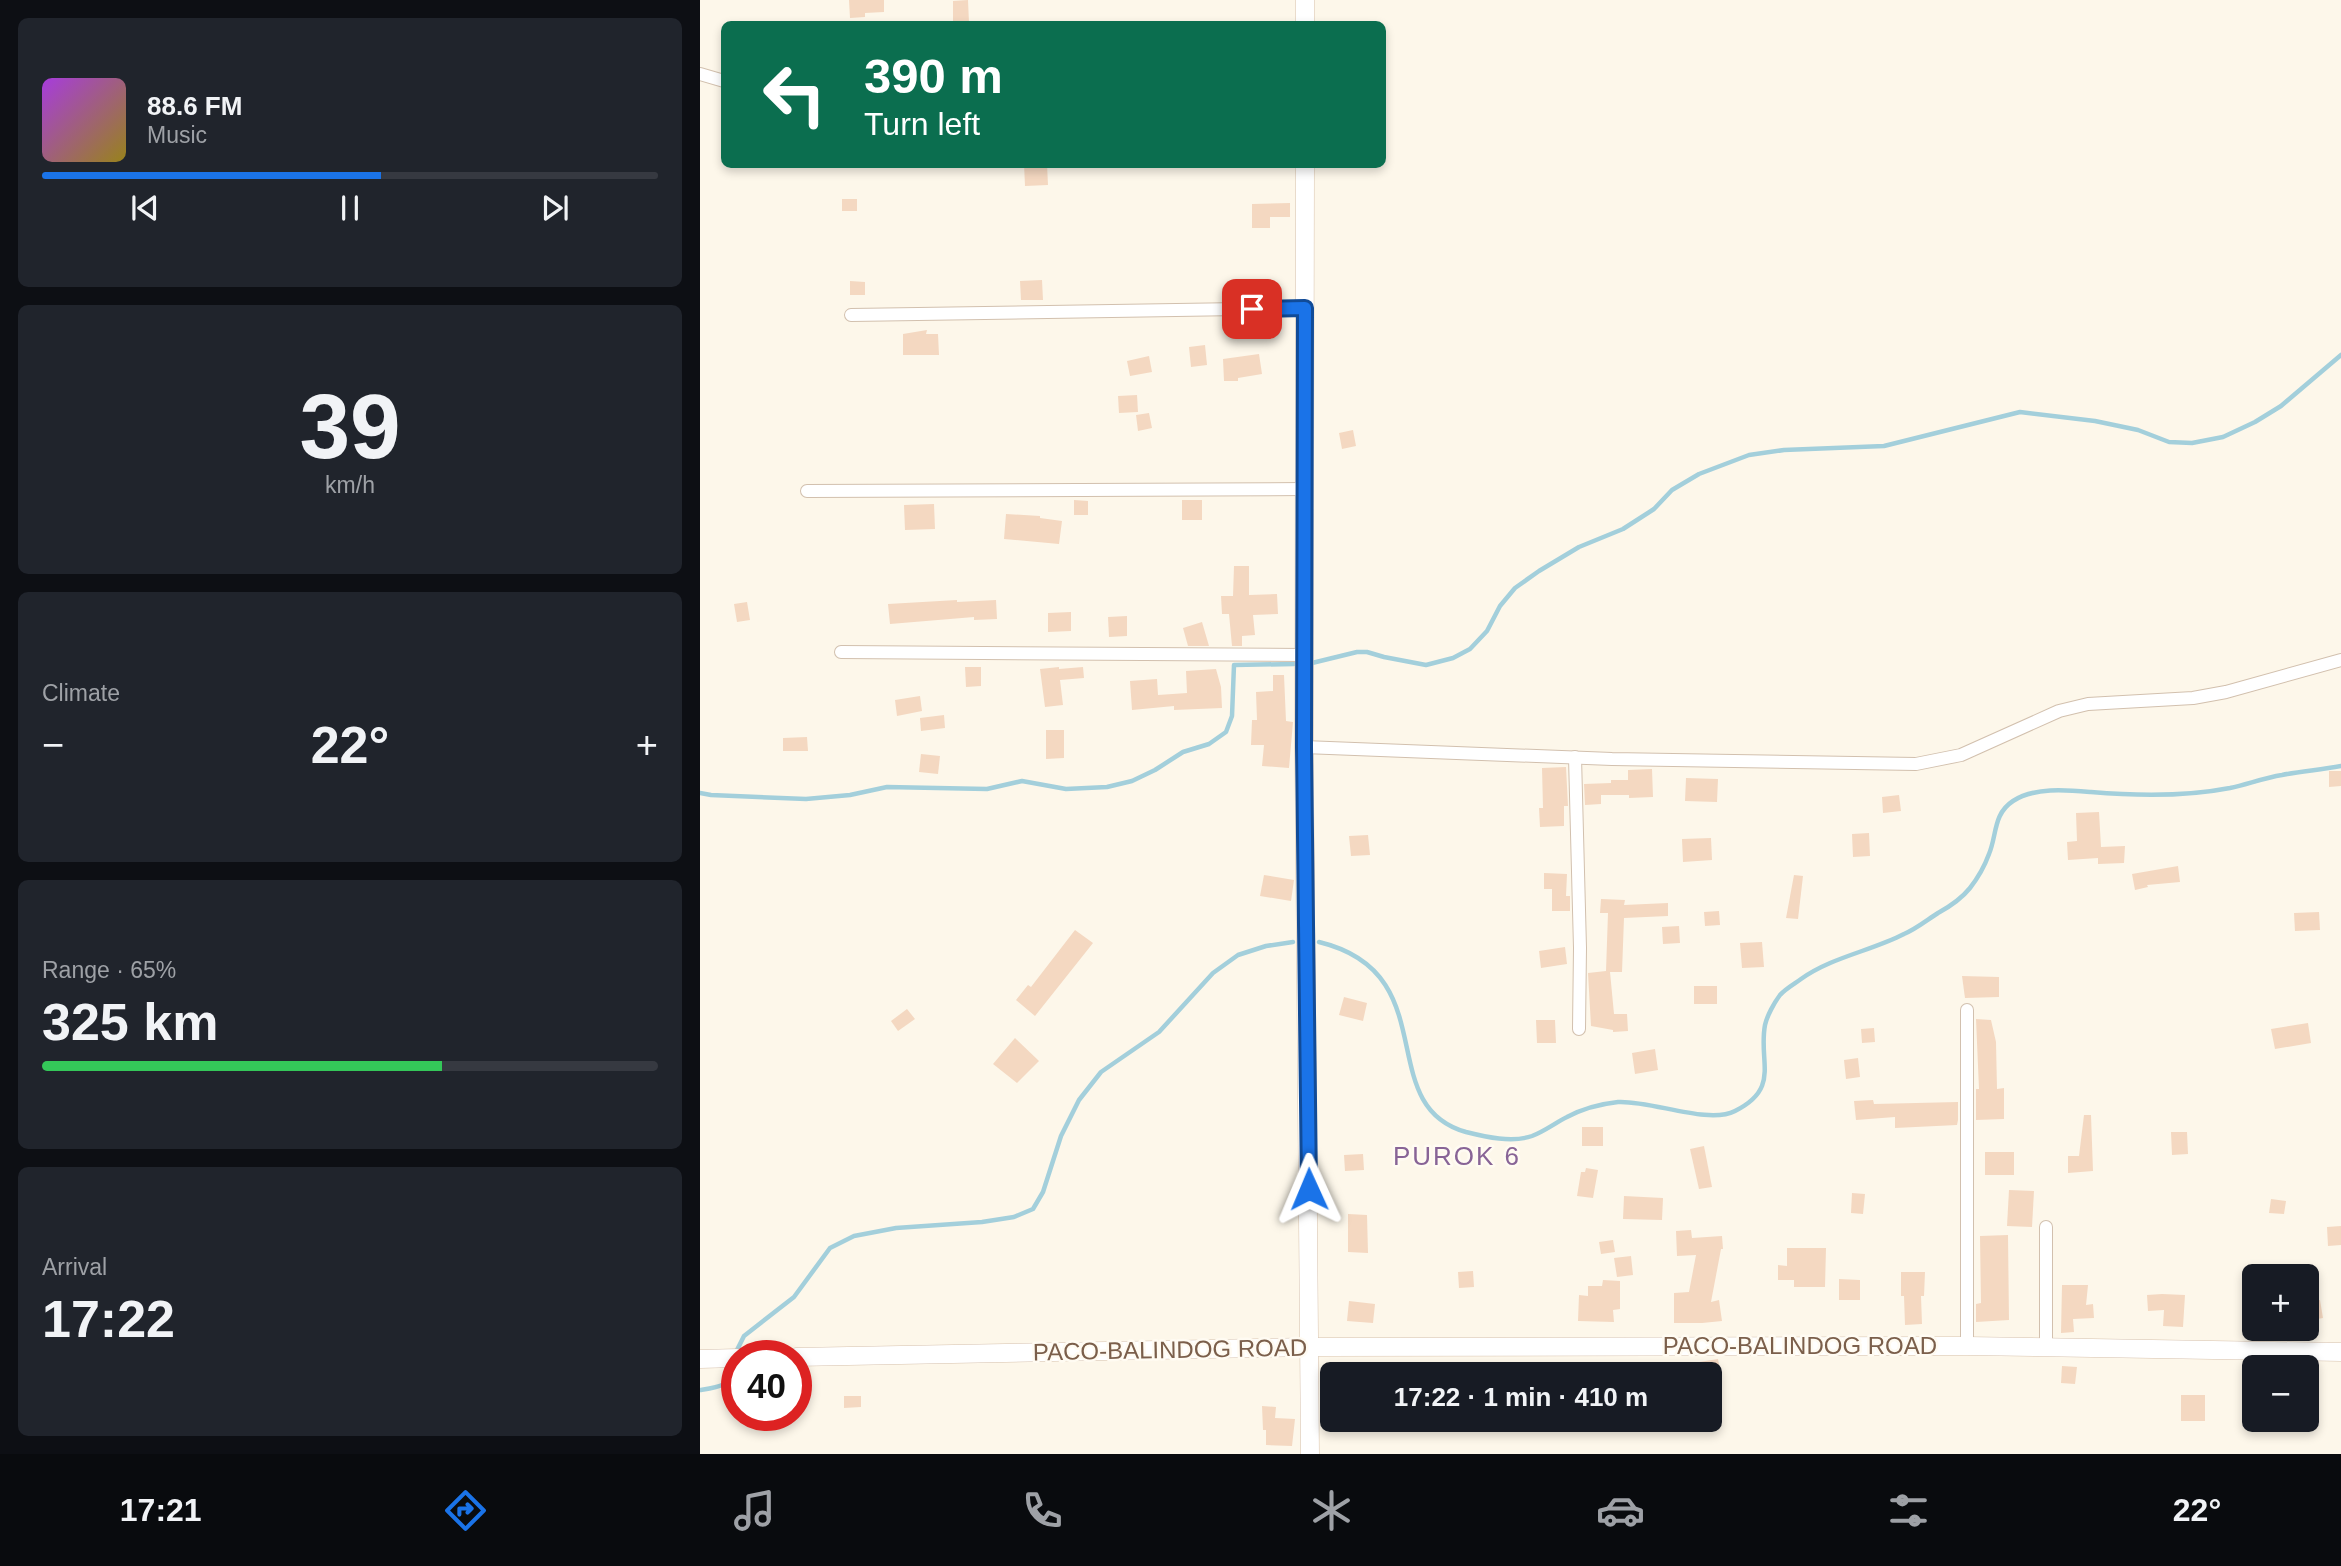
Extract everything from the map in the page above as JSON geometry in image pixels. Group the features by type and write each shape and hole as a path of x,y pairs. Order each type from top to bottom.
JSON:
{"street":[{"path":"1305,0 1305,21"},
{"path":"700,74 721,80"},
{"path":"1305,168 1304,747 1310,1454"},
{"path":"851,315 1305,308"},
{"path":"807,491 1306,489"},
{"path":"841,652 1304,655"},
{"path":"1304,747 1575,757 1916,764 1961,755 2059,711 2088,704 2193,698 2226,692 2341,660"},
{"path":"1575,757 1580,947 1579,1029"},
{"path":"1967,1010 1967,1346"},
{"path":"2046,1227 2046,1347"},
{"name":"PACO-BALINDOG ROAD","path":"812,1357 1311,1347 1967,1346 2341,1352"},
{"path":"700,1359 721,1358"}],"building":[{"path":"849,0 884,0 884,12 865,13 865,17 850,18"},
{"path":"968,0 969,21 953,21 953,1"},
{"path":"1024,168 1047,168 1048,185 1025,186"},
{"path":"842,199 857,199 857,211 842,211"},
{"path":"1290,203 1290,217 1270,217 1270,228 1252,228 1252,204"},
{"path":"1042,280 1043,300 1021,300 1020,281"},
{"path":"850,281 865,282 865,295 850,295"},
{"path":"927,330 926,334 938,334 939,355 903,355 903,334"},
{"path":"1205,345 1207,365 1191,367 1189,347"},
{"path":"1259,354 1262,374 1238,378 1238,381 1224,381 1223,359"},
{"path":"1149,356 1152,372 1130,376 1127,361"},
{"path":"1137,395 1138,412 1119,413 1118,396"},
{"path":"1149,413 1152,428 1138,431 1136,415"},
{"path":"1353,430 1356,446 1342,449 1339,433"},
{"path":"1074,500 1088,501 1088,515 1074,515"},
{"path":"1182,500 1202,500 1202,520 1182,520"},
{"path":"934,504 935,529 905,530 904,505"},
{"path":"1006,514 1040,516 1062,521 1059,544 1004,539"},
{"path":"1234,566 1249,566 1249,595 1277,594 1278,614 1253,615 1255,635 1242,636 1242,646 1232,646 1229,614 1222,614 1221,596 1233,596"},
{"path":"996,600 997,619 974,620 974,617 890,624 888,604"},
{"path":"747,602 750,620 737,622 734,604"},
{"path":"1071,612 1071,631 1048,632 1048,613"},
{"path":"1127,616 1127,636 1109,637 1108,617"},
{"path":"1202,622 1209,646 1188,646 1183,628"},
{"path":"965,667 981,667 981,686 966,687"},
{"path":"1083,667 1084,678 1060,680 1063,705 1045,707 1040,669"},
{"path":"1216,669 1221,687 1222,708 1174,710 1174,706 1132,710 1130,681 1157,679 1158,695 1187,693 1186,671"},
{"path":"1273,675 1284,675 1286,721 1293,722 1289,768 1262,766 1264,745 1251,745 1252,720 1257,720 1256,692 1273,691"},
{"path":"920,696 922,711 897,716 895,700"},
{"path":"944,715 945,728 921,731 920,718"},
{"path":"1046,730 1064,730 1064,758 1046,759"},
{"path":"807,737 808,751 783,751 783,738"},
{"path":"921,754 940,756 938,774 919,772"},
{"path":"1566,767 1568,806 1564,806 1564,826 1540,827 1539,808 1543,808 1542,768"},
{"path":"1652,769 1653,797 1601,795 1601,804 1585,805 1584,784 1628,780 1628,770"},
{"path":"2329,771 2341,771 2341,786 2329,787"},
{"path":"1686,778 1718,779 1717,802 1685,801"},
{"path":"1899,795 1901,811 1883,813 1882,797"},
{"path":"2099,812 2101,847 2125,846 2124,863 2098,864 2098,858 2068,860 2067,842 2077,841 2076,813"},
{"path":"1869,833 1870,856 1853,857 1852,834"},
{"path":"1368,835 1370,855 1351,856 1349,836"},
{"path":"1711,838 1712,860 1683,862 1682,839"},
{"path":"2178,866 2180,882 2147,885 2148,887 2135,890 2132,874"},
{"path":"1544,873 1567,874 1566,896 1570,896 1570,911 1552,911 1552,889 1544,889"},
{"path":"1264,875 1294,880 1291,901 1260,896"},
{"path":"1794,875 1803,876 1798,919 1786,918"},
{"path":"1601,899 1625,900 1624,905 1668,903 1668,916 1624,918 1622,972 1610,972 1614,1014 1627,1014 1628,1031 1613,1032 1591,1026 1588,973 1606,971 1608,913 1600,913"},
{"path":"1719,911 1720,925 1705,926 1704,912"},
{"path":"2319,912 2320,930 2295,931 2294,913"},
{"path":"1679,926 1680,943 1663,944 1662,927"},
{"path":"1075,930 1093,943 1035,1016 1016,1000 1028,985 1031,987"},
{"path":"1762,942 1764,967 1742,968 1740,943"},
{"path":"1565,947 1567,964 1541,968 1539,951"},
{"path":"1962,976 1999,977 1999,997 1965,998"},
{"path":"1694,986 1717,986 1717,1004 1694,1004"},
{"path":"1344,997 1367,1003 1363,1021 1339,1015"},
{"path":"907,1009 915,1019 898,1031 891,1021"},
{"path":"1976,1019 1991,1020 1996,1042 1997,1089 2004,1088 2004,1119 1976,1120 1976,1089 1979,1089"},
{"path":"1536,1020 1555,1020 1556,1043 1537,1043"},
{"path":"2308,1023 2311,1043 2275,1049 2271,1029"},
{"path":"1874,1028 1875,1042 1862,1043 1861,1029"},
{"path":"1015,1038 1039,1061 1017,1083 993,1064"},
{"path":"1655,1049 1658,1070 1635,1074 1632,1053"},
{"path":"1858,1058 1860,1077 1846,1079 1844,1060"},
{"path":"1873,1100 1874,1104 1958,1102 1957,1125 1895,1128 1895,1117 1856,1120 1854,1101"},
{"path":"2084,1115 2091,1115 2093,1171 2068,1173 2068,1156 2079,1156"},
{"path":"1582,1127 1603,1127 1603,1146 1582,1146"},
{"path":"2171,1132 2187,1132 2188,1154 2172,1155"},
{"path":"1704,1146 1712,1187 1699,1189 1690,1149"},
{"path":"1985,1152 2014,1152 2014,1175 1985,1175"},
{"path":"1363,1154 1364,1170 1345,1171 1344,1155"},
{"path":"1586,1168 1598,1170 1593,1198 1577,1196 1581,1172 1585,1172"},
{"path":"2009,1190 2034,1191 2032,1227 2007,1226"},
{"path":"1852,1193 1865,1194 1863,1214 1851,1213"},
{"path":"1624,1196 1663,1198 1662,1220 1623,1219"},
{"path":"2271,1199 2286,1201 2284,1214 2269,1213"},
{"path":"1348,1214 1367,1215 1368,1253 1348,1252"},
{"path":"2341,1226 2341,1245 2328,1246 2327,1227"},
{"path":"1691,1230 1692,1238 1722,1236 1723,1249 1711,1302 1719,1300 1722,1321 1674,1323 1674,1293 1689,1292 1696,1255 1677,1256 1676,1231"},
{"path":"2008,1235 2009,1320 1976,1322 1976,1304 1981,1303 1980,1236"},
{"path":"1613,1240 1615,1252 1601,1254 1599,1242"},
{"path":"1787,1248 1826,1248 1825,1287 1794,1287 1794,1280 1778,1280 1778,1265 1787,1266"},
{"path":"1631,1256 1633,1275 1617,1277 1614,1258"},
{"path":"1473,1271 1474,1287 1459,1288 1458,1272"},
{"path":"1901,1272 1925,1272 1924,1296 1921,1296 1922,1324 1905,1325"},
{"path":"1839,1279 1860,1280 1860,1300 1839,1300"},
{"path":"1603,1280 1620,1281 1620,1309 1613,1310 1614,1322 1578,1321 1579,1295 1588,1296 1588,1286 1602,1286"},
{"path":"2062,1285 2088,1285 2086,1305 2093,1304 2094,1318 2073,1319 2074,1332 2061,1333"},
{"path":"2147,1295 2185,1295 2183,1327 2163,1326 2164,1310 2148,1311"},
{"path":"2319,1300 2323,1318 2319,1319"},
{"path":"1349,1301 1375,1304 1373,1323 1347,1321"},
{"path":"2062,1366 2077,1367 2075,1384 2061,1383"},
{"path":"2181,1395 2205,1395 2205,1421 2181,1421"},
{"path":"844,1396 861,1396 861,1407 844,1408"},
{"path":"1262,1406 1276,1407 1275,1418 1295,1419 1292,1446 1266,1445"}],"waterway":[{"path":"1312,663 1357,652 1426,665 1453,658 1470,649 1487,631 1500,606 1515,588 1539,571 1579,547 1623,529 1654,509 1672,490 1699,474 1749,455 1784,450 1884,446 2020,412 2095,421 2138,430 2169,442 2192,443 2223,437 2255,422 2281,406 2341,355"},
{"path":"700,793 806,799 850,795 887,787 987,789 1022,781 1066,789 1107,787 1132,781 1183,752 1209,744 1226,732 1232,716 1234,665 1294,664"},
{"path":"1319,942 1358,958 1383,981 1397,1009 1411,1068 1421,1095 1438,1117 1466,1132 1499,1138 1524,1138 1579,1112 1618,1102 1695,1114 1724,1115 1749,1102 1763,1083 1765,1025 1780,995 1813,971 1908,932 1959,899 1981,872 1992,847 1999,818 2013,801 2031,793 2051,790 2143,795 2195,793 2341,766"},
{"path":"742,1340 794,1297 830,1248 854,1236 896,1228 982,1222 1014,1217 1033,1209 1043,1192 1061,1136 1079,1100 1101,1072 1159,1032 1213,973 1238,955 1266,946 1293,942"},
{"path":"700,1390 721,1385"}],"district":[{"name":"PUROK 6","path":"1457,1156"}],"route":[{"path":"1252,309 1305,308 1304,747 1309,1189"}]}
